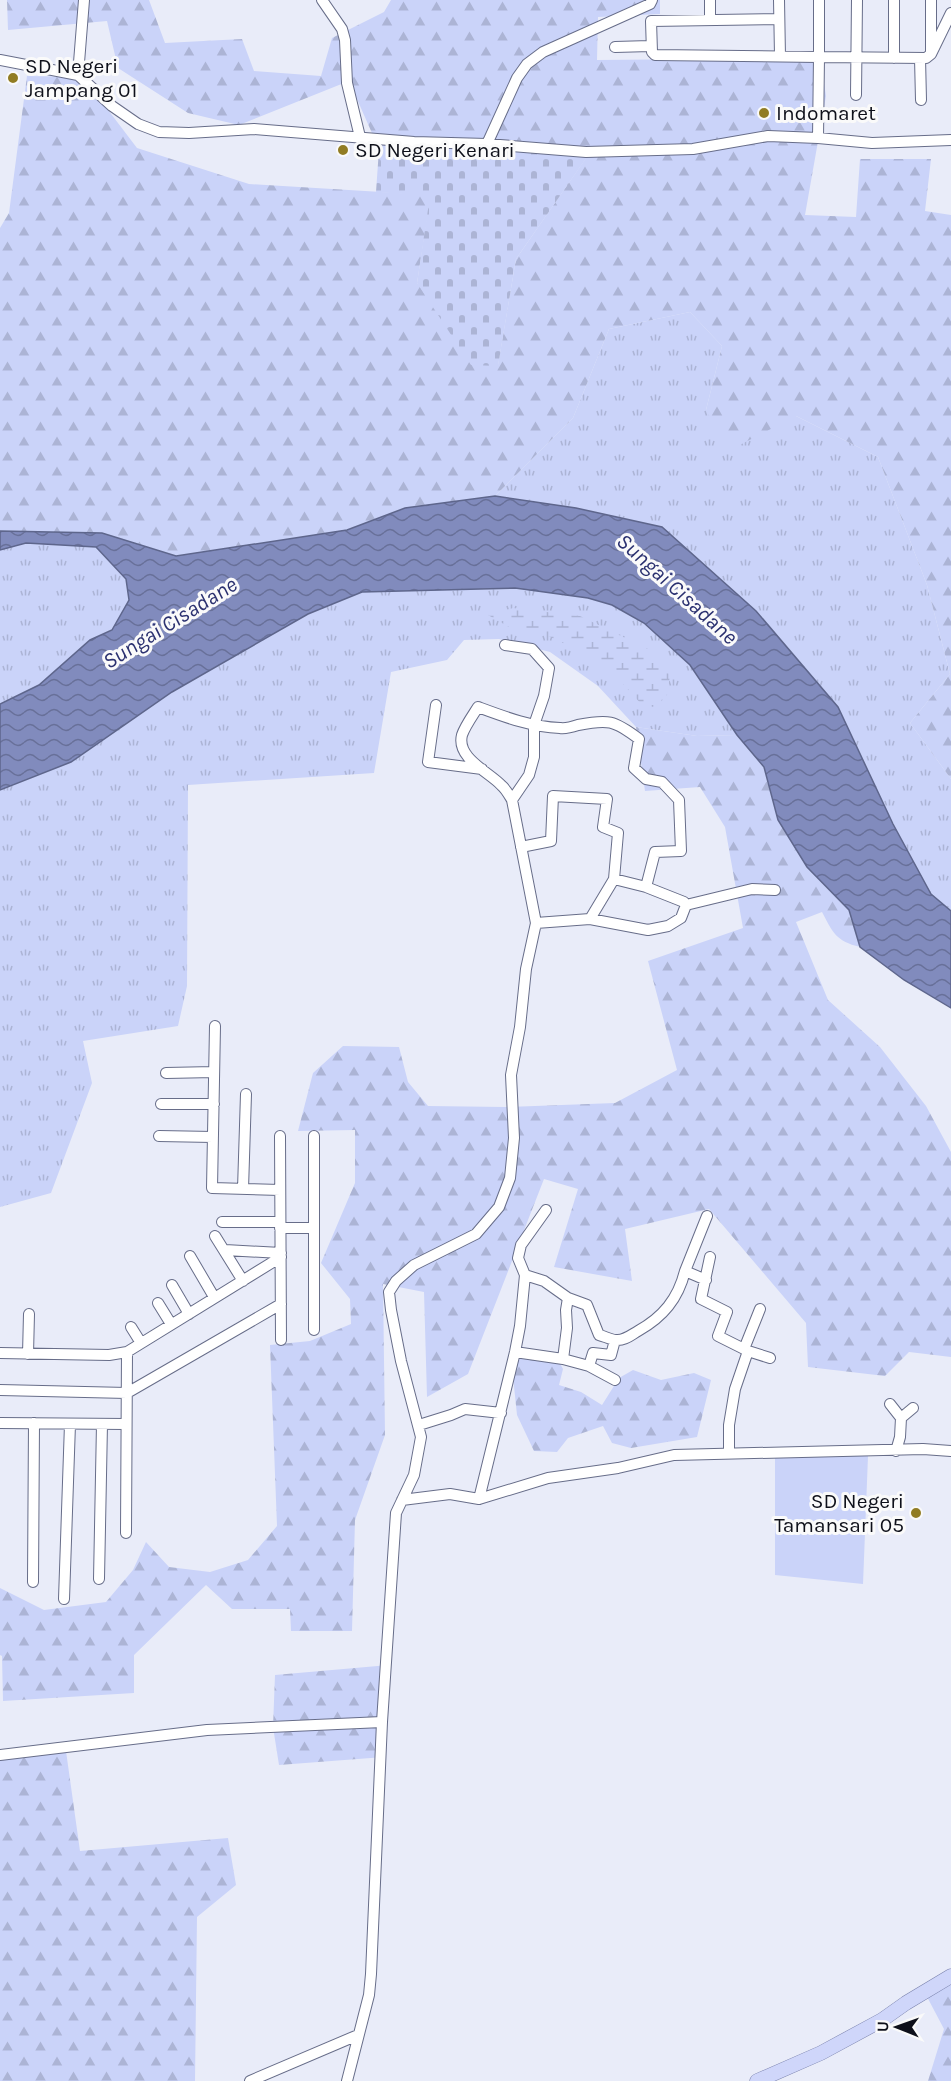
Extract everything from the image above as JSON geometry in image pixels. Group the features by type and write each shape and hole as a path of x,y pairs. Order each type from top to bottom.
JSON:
{"main road":[{"path":"758,2081 821,2053 882,2020 951,1976"}],"street":[{"path":"78,75 84,0"},
{"path":"322,0 342,29 345,40 346,83 360,137"},
{"path":"487,144 517,78 527,64 543,52 602,27 650,4 652,0"},
{"path":"710,0 710,20"},
{"path":"779,0 780,56"},
{"path":"818,138 819,0"},
{"path":"856,95 857,0"},
{"path":"894,0 894,58"},
{"path":"921,100 931,0"},
{"path":"779,19 651,21 650,46 655,54 856,58 926,56 947,34 951,16"},
{"path":"615,47 650,46"},
{"path":"0,60 78,75 112,106 150,130 189,133 254,129 414,142 487,144 586,152 693,149 768,136 872,143 951,140"},
{"path":"505,645 532,649 549,668 544,696 534,725 534,757 529,775 512,800"},
{"path":"436,705 428,762 482,769"},
{"path":"347,2081 369,1995 371,1974 382,1722 396,1513 414,1475 421,1437 401,1361 389,1292 396,1281 414,1265 476,1234 499,1207 506,1192 510,1178 514,1138 511,1075 520,1027 526,969 536,923 512,800 502,785 466,754 462,740 462,734 478,706 510,719 563,729 604,720 624,728 639,739 634,768 646,779 662,782 679,800 681,851 655,852 646,887"},
{"path":"521,847 551,841 553,796 607,799 603,827 618,833 614,879 590,919"},
{"path":"614,879 646,887 684,902 686,905"},
{"path":"686,905 752,889 775,890"},
{"path":"536,923 590,919 648,930 668,926 681,918 686,905"},
{"path":"215,1026 212,1188 280,1190"},
{"path":"166,1073 214,1072"},
{"path":"243,1189 246,1094"},
{"path":"161,1104 213,1104"},
{"path":"159,1136 213,1137"},
{"path":"280,1136 281,1340"},
{"path":"314,1136 314,1330"},
{"path":"479,1498 515,1352 525,1275 518,1258 521,1245 546,1210"},
{"path":"525,1275 544,1281 568,1298 587,1305 599,1335 624,1340 656,1321 669,1308 681,1288 685,1271 707,1216"},
{"path":"222,1222 314,1228"},
{"path":"215,1236 243,1281"},
{"path":"225,1250 281,1255"},
{"path":"0,1353 109,1355 127,1352 281,1255"},
{"path":"190,1256 214,1298"},
{"path":"710,1257 700,1299 727,1312 717,1336 746,1350 770,1358"},
{"path":"685,1271 706,1280"},
{"path":"172,1285 189,1314"},
{"path":"563,1359 568,1298"},
{"path":"158,1303 171,1324"},
{"path":"0,1390 127,1393 281,1304"},
{"path":"729,1454 729,1425 735,1389 760,1309"},
{"path":"28,1354 29,1314"},
{"path":"131,1327 141,1343"},
{"path":"590,1366 593,1353 611,1355 615,1340"},
{"path":"126,1533 127,1352"},
{"path":"515,1352 563,1359 590,1366 615,1380"},
{"path":"890,1404 901,1418 900,1437 896,1451"},
{"path":"901,1418 914,1408"},
{"path":"419,1425 465,1409 501,1413"},
{"path":"0,1423 126,1424"},
{"path":"33,1582 34,1423"},
{"path":"64,1599 70,1424"},
{"path":"99,1579 102,1424"},
{"path":"402,1500 450,1494 479,1498 549,1478 618,1468 674,1455 923,1449 951,1451"},
{"path":"0,1755 207,1730 382,1722"},
{"path":"250,2081 358,2035"}],"green space":[{"path":"7,0 149,0 165,43 242,39 254,71 321,76 332,38 384,12 391,0 660,0 660,14 598,17 597,60 820,58 826,96 805,215 856,217 860,159 931,159 925,211 951,215 951,779 910,723 950,674 927,585 878,457 796,416 728,451 706,410 722,346 690,312 609,329 573,418 495,496 405,508 347,530 175,556 102,533 0,531 0,228 9,213 27,76 83,77 137,148 249,184 431,195 417,283 498,365 516,259 586,158 501,149 379,149 349,81 239,125 188,113 118,68 107,21 8,30"},
{"path":"379,149 501,149 587,157 516,259 498,366 471,365 417,283 430,196 376,192"},
{"path":"690,312 722,346 706,410 796,416 878,457 927,585 950,674 910,723 951,779 951,911 931,894 893,824 662,527 576,508 495,496 573,418 609,329"},
{"path":"26,543 96,547 126,578 129,600 112,630 90,640 39,685 0,704 0,550"},
{"path":"515,588 588,598 612,605 644,623 690,665 737,735 697,736 636,727 598,686 550,652 499,639 464,640 447,660 391,672 374,773 188,785 187,986 178,1026 83,1041 92,1083 51,1193 0,1207 0,790 71,762 172,692 308,614 362,592"},
{"path":"513,608 580,616 650,650 670,675 667,695 656,707 643,706 624,685 587,654 546,635 509,627 488,615"},
{"path":"636,727 697,736 737,735 764,767 778,820 807,867 849,910 860,947 840,939 822,912 796,922 828,1000 880,1047 926,1106 951,1152 951,1357 909,1352 885,1376 808,1367 806,1323 709,1209 625,1229 632,1281 554,1267 578,1189 544,1179 468,1374 427,1397 424,1292 383,1284 385,1435 355,1520 352,1631 291,1631 290,1609 232,1609 206,1585 134,1655 134,1693 3,1701 0,1588 44,1610 106,1602 133,1570 146,1542 169,1567 210,1572 248,1560 277,1526 270,1345 310,1341 351,1324 350,1299 321,1263 355,1183 355,1130 298,1131 313,1073 343,1046 399,1047 408,1082 428,1106 505,1107 615,1103 677,1070 648,961 743,928 725,827 700,787 645,791"},
{"path":"527,1352 556,1356 563,1369 559,1385 581,1392 602,1405 619,1378 633,1370 661,1380 694,1373 711,1380 697,1437 631,1448 612,1443 603,1426 568,1438 557,1452 534,1451 517,1415 512,1367"},
{"path":"775,1451 868,1456 863,1584 775,1575"},
{"path":"389,1665 384,1757 279,1765 273,1727 275,1675"},
{"path":"66,1751 80,1851 228,1838 236,1885 197,1917 195,2081 0,2081 0,1758"},
{"path":"951,1976 951,2081 928,2081 944,2029 925,1993"}],"water":[{"name":"Sungai Cisadane","path":"495,496 576,508 662,527 756,611 838,707 893,824 931,894 951,911 951,1008 904,980 860,947 849,910 807,867 778,820 764,767 737,735 690,665 644,623 612,605 588,598 515,588 362,592 308,614 172,692 71,762 0,790 0,704 39,685 90,640 112,630 129,600 126,579 96,547 26,543 0,550 0,531 102,533 176,556 347,530 405,508"}],"place":[{"name":"SD Negeri Jampang 01","path":"13,78"},
{"name":"Indomaret","path":"764,113"},
{"name":"SD Negeri Kenari","path":"343,150"},
{"name":"SD Negeri Tamansari 05","path":"916,1513"}]}
